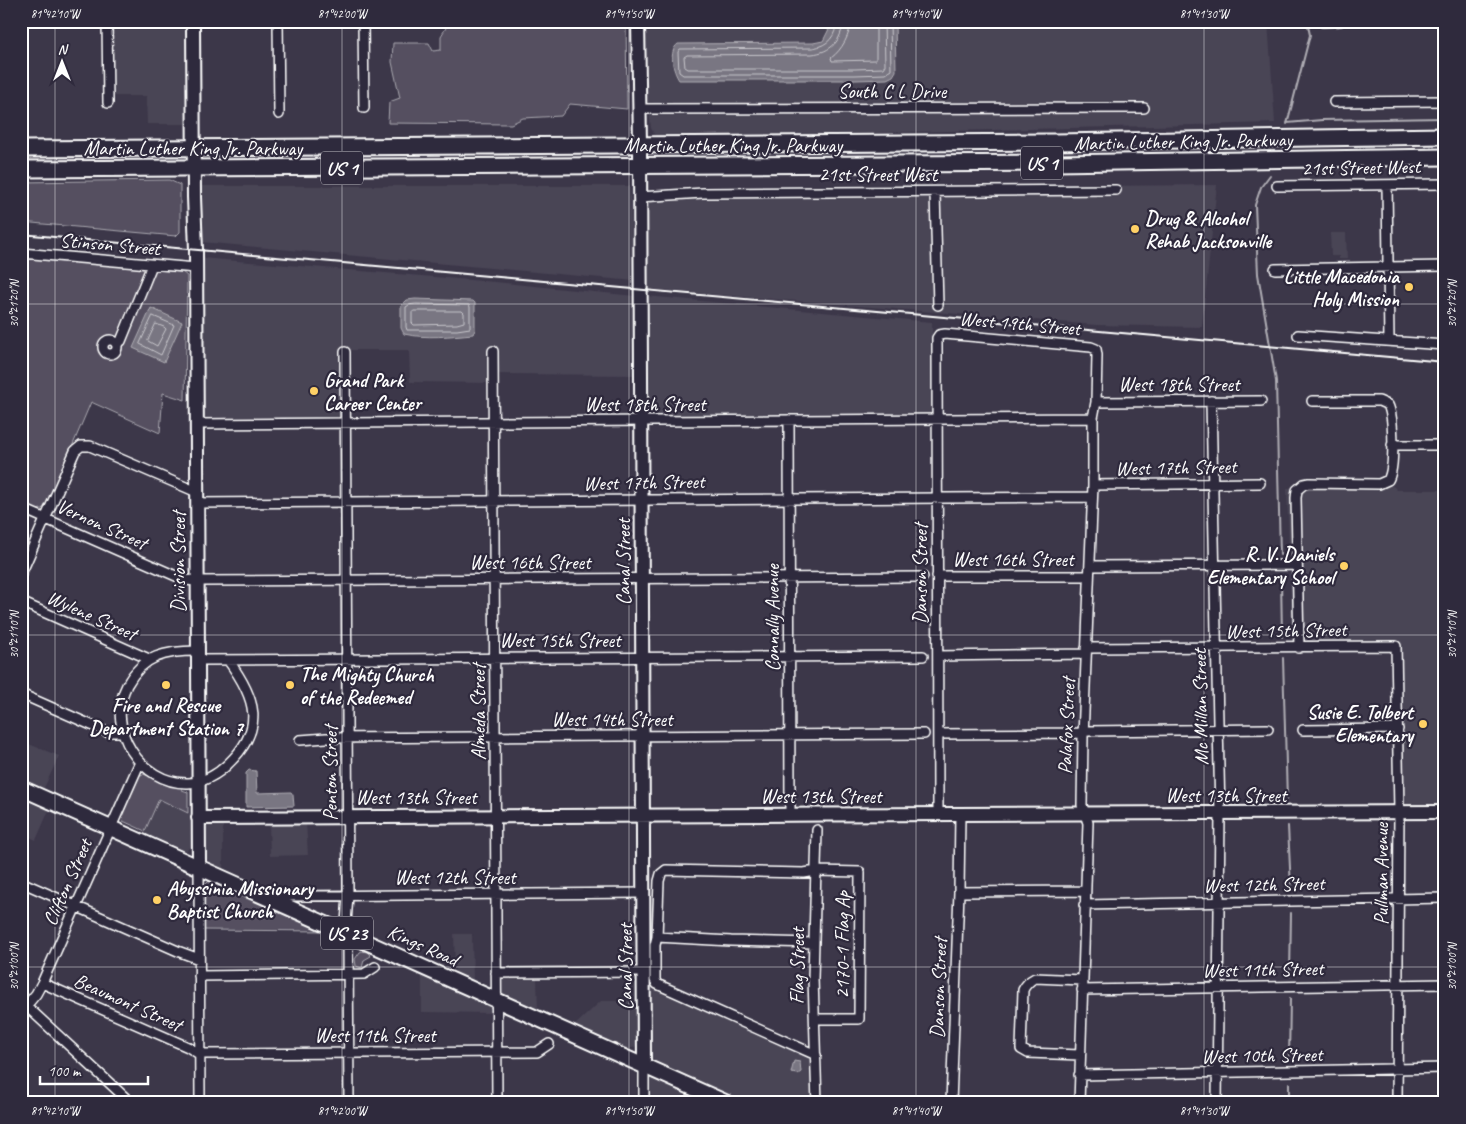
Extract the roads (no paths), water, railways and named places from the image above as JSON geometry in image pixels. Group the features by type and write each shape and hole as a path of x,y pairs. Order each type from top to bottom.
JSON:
{"highway":[{"name":"Martin Luther King Jr. Parkway","path":"21,149 1054,142 1445,136"},
{"name":"Martin Luther King Jr. Parkway","path":"21,169 1055,163 1445,157"}],"main road":[{"name":"Kings Road","path":"21,788 727,1103"}],"street":[{"path":"107,21 108,102"},
{"name":"Division Street","path":"193,21 200,1103"},
{"path":"278,21 278,114"},
{"path":"363,21 364,108"},
{"name":"Canal Street","path":"638,21 644,1103"},
{"path":"1323,22 1340,21"},
{"path":"1334,102 1445,101"},
{"name":"South C L Drive","path":"639,109 1144,108"},
{"name":"21st Street West","path":"1277,186 1445,184"},
{"path":"1387,185 1389,341"},
{"name":"21st Street West","path":"639,197 703,193 1116,190"},
{"path":"935,192 938,305"},
{"name":"Stinson Street","path":"21,253 196,268"},
{"path":"116,344 121,341 152,265"},
{"path":"1275,269 1445,266"},
{"name":"West 19th Street","path":"939,335 1091,347 1096,349"},
{"name":"Danson Street","path":"938,814 936,342 939,335"},
{"path":"1298,335 1445,345"},
{"name":"Palafox Street","path":"1079,1103 1088,823 1082,805 1083,732 1093,485 1093,418 1096,402 1096,349"},
{"name":"Almeda Street","path":"493,351 497,1103"},
{"name":"Penton Street","path":"345,352 348,817 346,923 349,1103"},
{"name":"Mc Millan Street","path":"1211,401 1220,814 1217,1103"},
{"name":"West 18th Street","path":"1096,402 1261,401"},
{"path":"1299,648 1296,495 1299,486 1310,483 1378,484 1388,480 1392,469 1391,414 1388,405 1379,401 1312,401"},
{"name":"West 18th Street","path":"197,424 1093,418"},
{"name":"Connally Avenue","path":"788,420 790,815"},
{"path":"1392,445 1445,445"},
{"path":"21,574 76,451 82,446 90,446 197,497"},
{"name":"West 17th Street","path":"1093,485 1260,483"},
{"name":"West 17th Street","path":"197,497 346,502 1092,497"},
{"name":"Vernon Street","path":"21,508 185,580 197,581"},
{"name":"West 16th Street","path":"1090,566 1297,565"},
{"name":"West 16th Street","path":"937,576 1088,576"},
{"name":"West 16th Street","path":"197,581 924,577"},
{"name":"Wylene Street","path":"21,602 149,659"},
{"name":"West 15th Street","path":"938,656 1217,648 1396,646"},
{"name":"Pullman Avenue","path":"1396,646 1399,812 1397,1103"},
{"name":"West 15th Street","path":"149,659 169,653 228,660 923,656"},
{"path":"149,659 138,668 125,689 120,712 122,732 126,744 149,770 174,781 189,783 198,782 210,777 223,768 246,744 251,731 253,716 247,691 228,660"},
{"path":"21,694 107,732 122,732"},
{"path":"938,734 1268,729"},
{"path":"1303,730 1398,729"},
{"name":"West 14th Street","path":"300,740 347,738 924,734"},
{"name":"Clifton Street","path":"23,1006 42,983 140,762"},
{"name":"West 13th Street","path":"198,818 1445,812"},
{"name":"Danson Street","path":"951,1103 960,814"},
{"name":"Flag Street","path":"817,830 813,978 817,1103"},
{"path":"816,871 804,873 666,870 661,874 659,881 655,945 655,980 657,984 816,1055"},
{"name":"2170-1 Flag Ap","path":"815,1019 859,1019 860,881 860,872 816,871"},
{"path":"21,882 199,959"},
{"path":"958,892 1085,890"},
{"name":"West 12th Street","path":"268,897 643,893"},
{"name":"West 12th Street","path":"1084,905 1445,898"},
{"path":"657,936 731,941 814,943"},
{"path":"199,976 364,974 375,967"},
{"path":"496,973 644,972"},
{"path":"1080,1055 1028,1054 1020,1049 1023,990 1025,985 1035,978 1082,980"},
{"name":"Beaumont Street","path":"42,983 188,1047 199,1054"},
{"name":"West 11th Street","path":"1082,990 1445,984"},
{"path":"23,1006 131,1103"},
{"name":"West 11th Street","path":"199,1054 537,1052 549,1044"},
{"name":"West 10th Street","path":"1080,1075 1445,1068"}],"water":[{"path":"833,21 895,21 896,71 893,76 887,79 856,80 679,80 675,72 672,56 678,44 813,43 823,41"},
{"path":"407,300 473,301 475,303 475,330 473,334 430,337 404,334 401,328 401,306"},
{"path":"151,308 182,322 164,362 133,348"},
{"path":"249,770 256,771 257,793 291,792 294,806 246,807 246,773"},
{"path":"794,1061 800,1062 801,1072 798,1074 791,1073"}],"waterway":[{"path":"1287,124 1310,35 1307,21"},
{"path":"1287,123 1322,120 1445,118"},
{"path":"1270,175 1261,187 1255,205 1258,274 1276,381 1280,555"},
{"path":"1281,576 1282,637"},
{"path":"1283,658 1287,800"},
{"path":"1288,826 1291,889"},
{"path":"1290,976 1291,913"},
{"path":"1289,1061 1290,999"},
{"path":"1289,1083 1289,1103"}],"railway":[{"path":"21,234 1445,362"}],"place":[{"name":"Drug & Alcohol Rehab Jacksonville","path":"1135,229"},
{"name":"Little Macedonia Holy Mission","path":"1409,287"},
{"name":"Grand Park Career Center","path":"314,391"},
{"name":"R. V. Daniels Elementary School","path":"1344,566"},
{"name":"Fire and Rescue Department Station 7","path":"166,685"},
{"name":"The Mighty Church of the Redeemed","path":"290,685"},
{"name":"Susie E. Tolbert Elementary","path":"1423,724"},
{"name":"Abyssinia Missionary Baptist Church","path":"157,900"}]}
